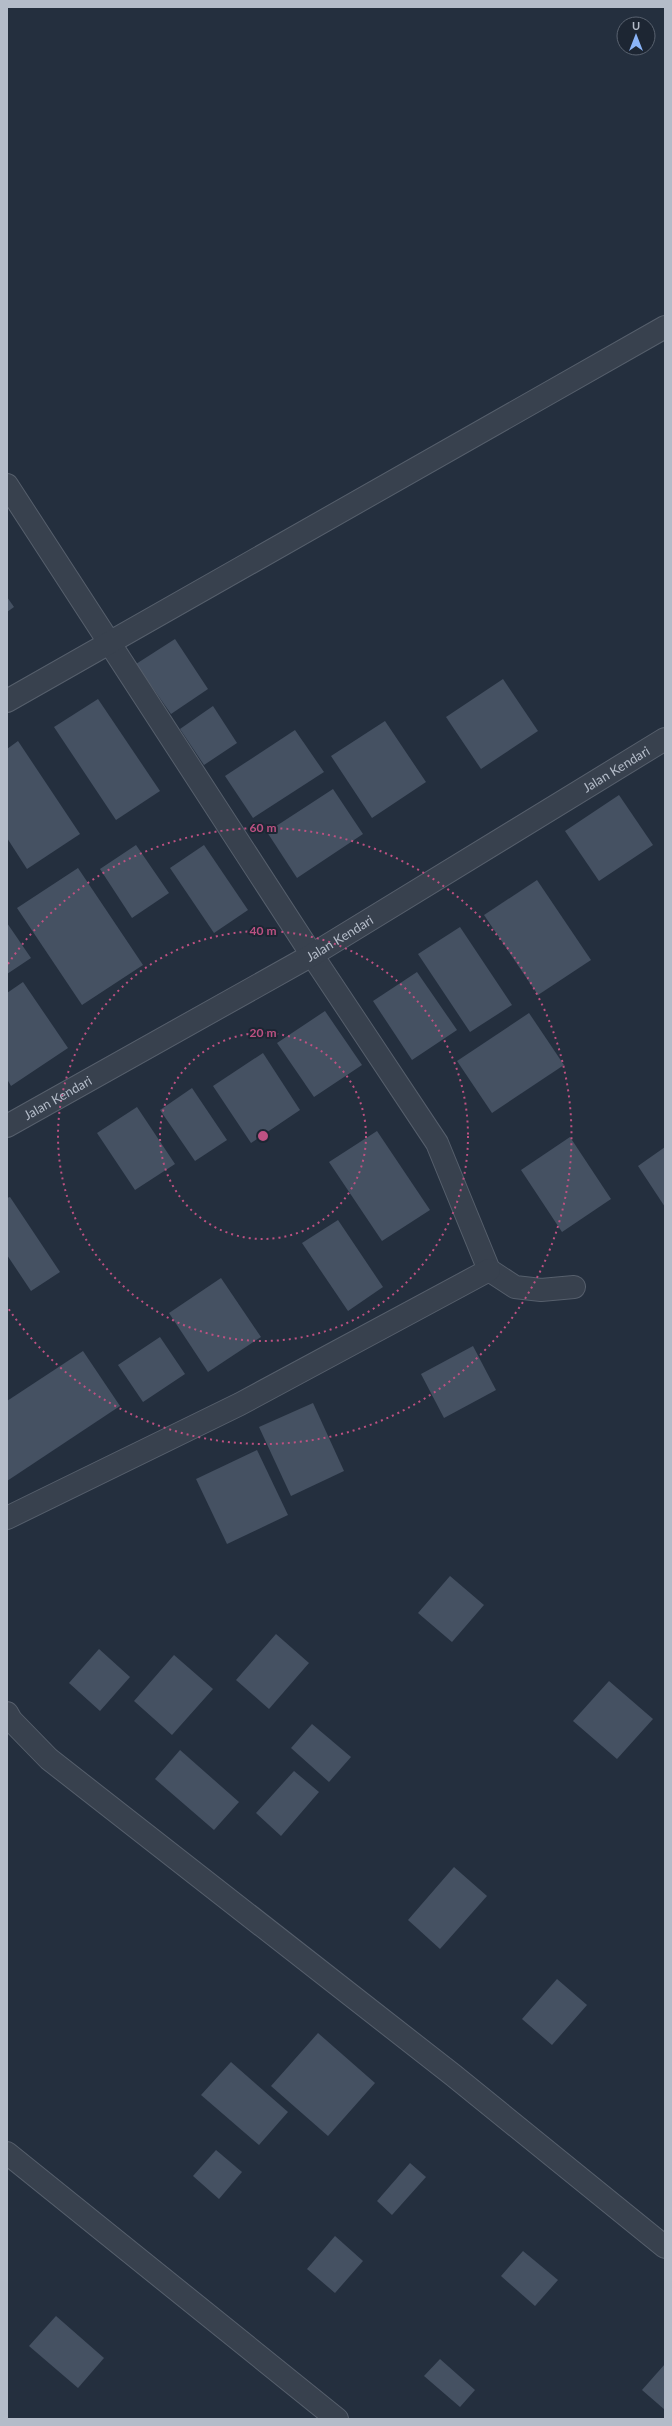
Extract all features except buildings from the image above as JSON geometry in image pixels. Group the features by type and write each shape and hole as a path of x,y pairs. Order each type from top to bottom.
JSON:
{"street":[{"path":"7,701 665,327"},
{"path":"7,485 312,954 437,1142 489,1270 515,1287 541,1290 574,1287"},
{"name":"Jalan Kendari","path":"7,1126 312,954 547,813 665,739"},
{"path":"7,1518 240,1404 489,1270"},
{"path":"8,1719 49,1759 453,2075 665,2247"},
{"path":"7,2153 337,2419"}]}
